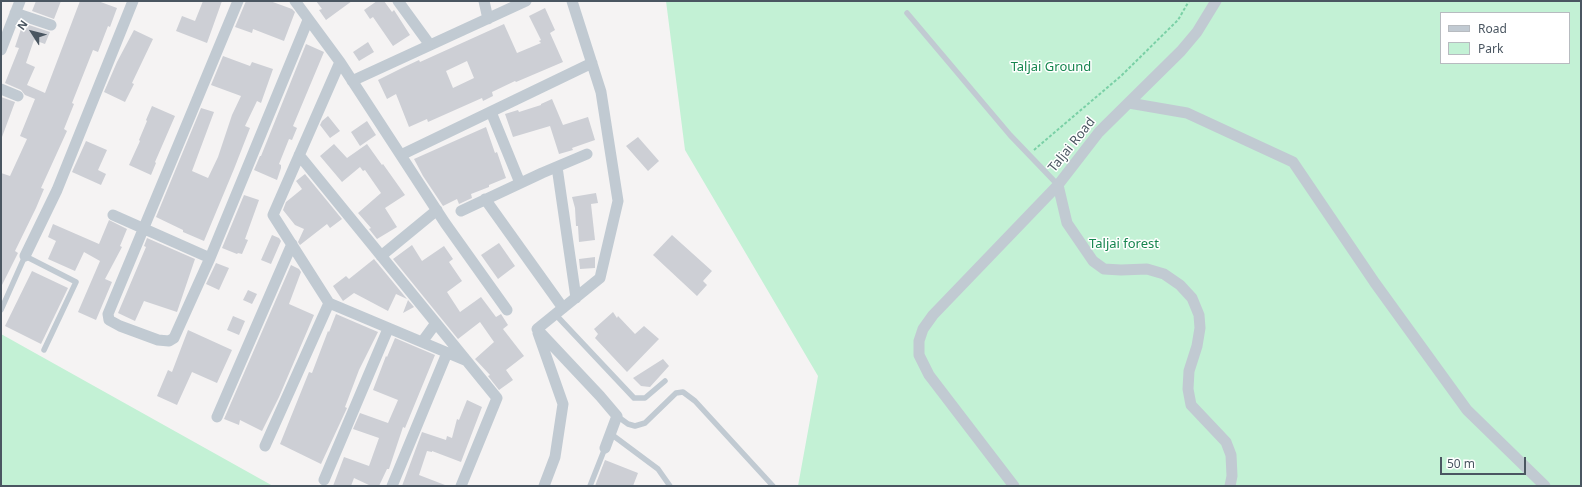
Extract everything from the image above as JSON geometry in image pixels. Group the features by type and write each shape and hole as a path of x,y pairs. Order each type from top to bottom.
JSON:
{"street":[{"path":"1,50 20,1"},
{"path":"25,256 56,190 134,1"},
{"path":"238,1 108,314 109,320 120,326 158,340 169,342 174,338 210,258 308,20"},
{"path":"295,1 340,62 437,210 507,310"},
{"path":"398,1 430,45"},
{"path":"484,1 488,19"},
{"path":"352,81 526,1"},
{"path":"537,329 600,278 618,201 601,92 572,1"},
{"name":"Taljai Road","path":"1216,1 1197,32 1181,51 1099,132 1058,185 1067,223 1093,261 1104,269 1147,269 1164,274 1180,285 1192,298 1199,315 1200,328 1197,346 1189,371 1188,389 1191,404 1226,442 1231,456 1232,476 1230,486"},
{"path":"15,13 51,25"},
{"path":"340,62 273,215 329,303 467,361"},
{"path":"401,155 592,63"},
{"path":"1,89 18,96"},
{"path":"1129,103 1187,113 1293,162 1375,283 1467,410 1545,486"},
{"path":"491,112 520,183"},
{"path":"461,211 587,154"},
{"path":"299,155 497,398 461,486"},
{"path":"557,167 576,298"},
{"path":"1014,486 929,375 919,355 920,341 923,329 933,315 1058,185"},
{"path":"485,199 559,311"},
{"path":"381,256 437,210"},
{"path":"113,215 210,258"},
{"path":"217,417 292,244"},
{"path":"265,446 329,303"},
{"path":"422,342 436,323"},
{"path":"324,480 388,329"},
{"path":"537,329 617,416 605,448"},
{"path":"537,329 563,404 555,457 544,486"},
{"path":"392,486 447,353"}],"lane":[{"path":"907,13 1010,135 1058,185"},
{"path":"1,310 25,256 76,282 44,350"},
{"path":"559,311 634,398 645,398 666,381"},
{"path":"617,416 628,424 635,426 645,423 676,393 683,392 696,402 773,486"},
{"path":"611,434 658,469 670,486"},
{"path":"590,486 605,448"}],"path":[{"path":"1029,154 1122,75 1178,20 1188,1"}],"green space":[{"name":"Taljai forest","path":"666,1 1581,1 1581,486 798,486 818,376 685,150"},
{"path":"1,334 273,486 1,486"}],"building":[{"path":"36,1 61,1 54,19 32,11"},
{"path":"80,1 98,1 117,8 98,52 93,50 72,103 74,104 64,129 67,131 41,188 44,189 36,208 15,251 18,253 1,287 1,173 10,176 27,139 20,136 35,99 25,95 21,90 5,83 19,48 15,47 23,23 50,32 45,44 34,40 26,63 35,67 27,85 45,93"},
{"path":"203,1 222,1 207,43 176,31 182,16 195,21"},
{"path":"246,1 270,1 292,9 295,12 284,41 253,29 252,33 235,27"},
{"path":"316,1 352,1 326,20 319,10 322,9"},
{"path":"377,1 384,1 392,12 394,10 410,35 393,46 373,17 370,19 364,10"},
{"path":"545,8 555,30 550,33 563,62 492,92 493,96 483,101 482,98 428,122 427,119 409,127 396,94 387,99 378,80 419,60 420,62 504,24 517,53 541,43 539,41 541,40 529,16","holes":["467,61 474,78 453,88 446,71"]},
{"path":"134,30 153,39 132,83 134,84 125,102 104,92 117,62"},
{"path":"368,42 374,52 359,61 353,52"},
{"path":"306,44 324,52 293,126 297,128 292,140 289,139 279,164 281,165 281,168 277,180 254,170"},
{"path":"223,56 250,66 252,62 273,69 261,103 257,101 245,126 250,128 204,241 183,232 183,230 156,217 201,108 214,112 192,171 208,178 218,157 232,115 241,96 211,85"},
{"path":"1,97 15,102 2,137 1,137"},
{"path":"552,99 563,125 588,117 595,140 572,148 573,150 559,154 550,126 513,137 505,114 518,110 519,112 541,105"},
{"path":"152,106 175,116 151,175 129,165 140,141 139,140"},
{"path":"328,116 340,131 330,138 320,125"},
{"path":"367,121 376,135 360,146 351,132"},
{"path":"486,127 506,178 471,194 472,198 459,204 457,199 443,206 423,176 414,159"},
{"path":"638,137 659,161 648,171 626,146"},
{"path":"86,141 107,150 98,170 106,174 101,185 72,172"},
{"path":"334,144 347,158 367,144 405,195 385,208 397,227 377,239 369,229 371,228 358,213 381,193 365,170 363,171 360,167 342,182 320,156"},
{"path":"305,174 342,219 330,228 327,224 300,245 298,242 304,229 295,225 283,210 286,202 302,189 296,181"},
{"path":"596,193 598,203 591,204 595,240 579,242 578,226 576,226 575,208 572,197"},
{"path":"244,195 259,200 245,239 248,240 242,254 237,254 222,248"},
{"path":"109,220 127,229 120,246 122,247 105,279 112,282 96,320 78,312 100,261 84,252 75,271 48,259 56,241 48,237 53,224 99,244"},
{"path":"272,235 279,238 281,241 271,264 261,260"},
{"path":"672,235 712,271 703,281 707,285 697,296 653,255"},
{"path":"147,238 195,259 177,312 144,301 135,321 118,313 146,247 144,246"},
{"path":"499,243 515,266 498,279 481,255"},
{"path":"412,245 422,261 444,246 453,259 449,262 462,281 447,292 460,312 481,297 496,317 501,314 508,325 503,329 524,356 506,370 513,380 499,390 488,376 490,375 475,359 494,342 480,322 458,339 393,259"},
{"path":"595,257 595,268 580,269 579,259"},
{"path":"374,259 407,299 396,294 388,311 354,293 343,301 333,286 346,276 349,279"},
{"path":"216,263 229,268 219,290 206,284"},
{"path":"291,265 299,269 301,272 289,304 314,315 279,397 262,431 240,420 239,425 224,419"},
{"path":"32,271 68,288 41,344 5,326"},
{"path":"248,290 257,294 252,304 243,300"},
{"path":"408,300 414,307 403,313"},
{"path":"613,312 617,318 618,316 635,334 644,326 659,339 627,372 595,338 598,334 594,329"},
{"path":"336,314 378,332 359,370 345,407 347,408 321,464 280,444 309,372 312,373"},
{"path":"233,316 245,321 239,335 227,330"},
{"path":"188,330 232,350 217,383 192,372 177,405 157,396 168,370 172,372"},
{"path":"395,338 435,355 405,428 403,427 389,469 387,469 379,486 371,486 354,478 351,486 333,486 344,457 369,466 379,438 353,429 360,413 388,423 398,400 373,390 386,356 387,357"},
{"path":"663,359 669,366 650,387 641,386 633,378"},
{"path":"467,400 482,407 461,462 432,451 427,451 419,475 445,486 402,486 422,432 446,440 447,436 452,438 457,419 459,420"},
{"path":"605,460 638,473 633,486 595,486"}],"park label":[{"name":"Taljai Ground","path":"1051,67"}]}
